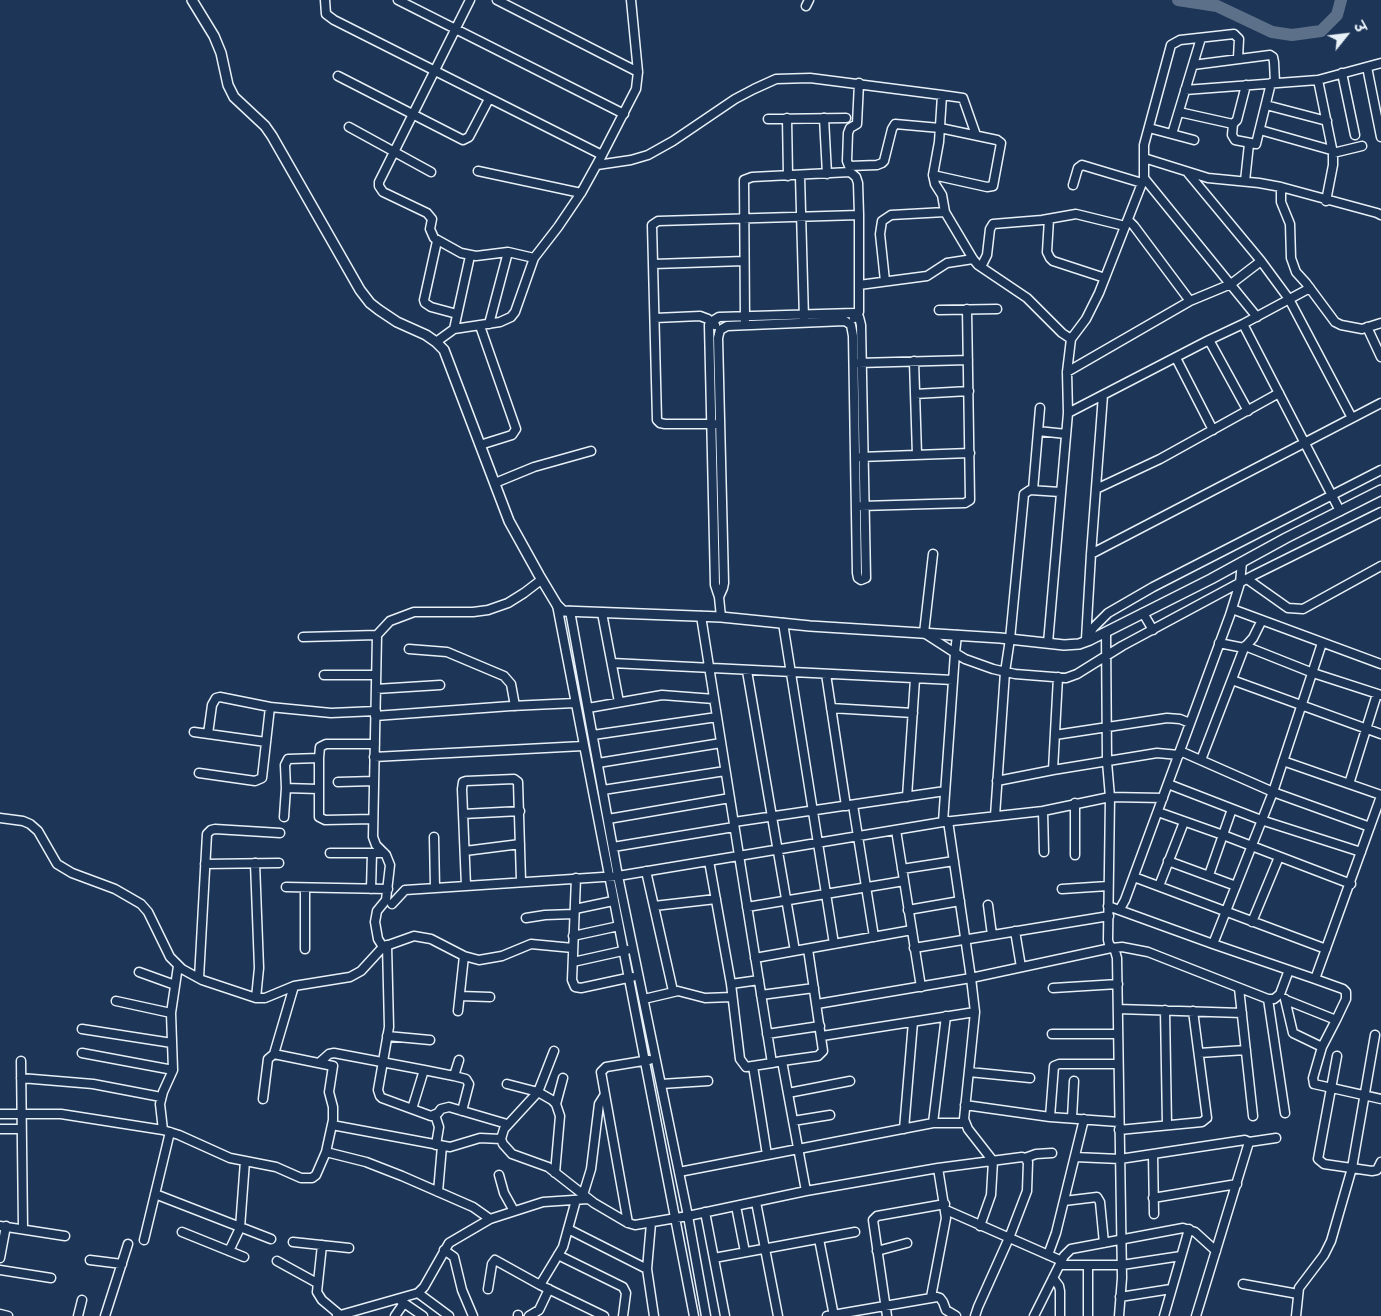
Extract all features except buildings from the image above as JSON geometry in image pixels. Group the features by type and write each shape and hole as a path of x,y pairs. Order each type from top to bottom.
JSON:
{"street":[{"path":"192,0 214,36 221,53 228,85 234,97 265,126 272,136 360,290 370,303 379,310 436,342 444,350 510,521 541,580 563,611 721,617 1079,644 1144,613 1381,490"},
{"path":"325,0 326,14 334,20 602,156"},
{"path":"398,0 624,114"},
{"path":"470,0 379,182 379,186 384,192 430,215 432,218 431,233 437,241 470,256 508,252 534,258"},
{"path":"497,0 638,72"},
{"path":"436,342 454,329 480,326 505,320 515,312 534,258 581,193 636,89 638,72 632,29 631,0"},
{"path":"1048,643 1068,414 1068,372 1071,339 1086,319 1105,278 1143,180 1144,145 1171,45 1180,40 1234,34 1239,38 1238,58"},
{"path":"1172,134 1201,38"},
{"path":"1193,65 1238,58 1270,55 1273,57 1273,83 1256,144 1235,140 1232,135 1232,124"},
{"path":"1185,90 1318,80 1381,63"},
{"path":"1367,66 1379,118 1381,137"},
{"path":"1342,73 1355,134"},
{"path":"338,76 464,140 469,137 489,99"},
{"path":"597,165 631,160 648,155 668,144 735,99 776,79 810,78 963,98 976,135"},
{"path":"1318,80 1327,121 1333,165 1326,201"},
{"path":"859,84 857,124 850,128 848,133 847,162 850,166 877,165 882,163 892,129 896,124 940,128 997,140 1001,143 994,186 987,187 933,175"},
{"path":"1232,124 1237,120 1246,85"},
{"path":"1372,94 1381,91"},
{"path":"942,95 940,128 933,175 935,184 942,195 945,212 973,258 981,267 1027,298 1062,333 1071,339"},
{"path":"1266,105 1327,121"},
{"path":"1179,112 1232,124"},
{"path":"787,118 788,176"},
{"path":"824,118 827,174"},
{"path":"768,119 846,118"},
{"path":"349,127 430,172"},
{"path":"1149,128 1194,140"},
{"path":"1260,130 1332,151 1362,146"},
{"path":"1244,181 1249,144"},
{"path":"1144,158 1208,178 1281,187 1381,215"},
{"path":"1073,185 1078,168 1082,165 1143,180 1257,317"},
{"path":"478,171 581,193"},
{"path":"715,424 708,331 711,322 719,318 745,321 804,319 849,322 857,315 859,308 859,215 856,177 850,172 752,177 744,180 745,321"},
{"path":"1188,173 1261,261 1289,299 1352,418"},
{"path":"800,176 804,319"},
{"path":"1281,187 1281,202 1290,224 1291,258 1296,272 1335,322 1350,328 1367,327 1381,323"},
{"path":"885,281 880,234 882,220 891,215 945,212"},
{"path":"981,267 987,255 990,229 993,224 1081,214 1134,226 1190,300"},
{"path":"715,424 665,424 657,420 654,264 651,229 654,222 859,215"},
{"path":"1050,219 1047,252 1050,258 1053,261 1105,278"},
{"path":"437,241 424,300 431,307 457,314"},
{"path":"489,324 508,252"},
{"path":"454,329 470,256"},
{"path":"859,285 927,276 947,263 973,258"},
{"path":"1068,372 1190,300 1231,284 1261,261"},
{"path":"654,264 744,262"},
{"path":"1068,414 1310,288"},
{"path":"940,310 997,309"},
{"path":"856,506 968,502 971,496 967,310"},
{"path":"804,319 851,312 857,315 860,321 857,363 855,457 858,578 861,580 866,578 867,575 864,457 857,363 852,329 849,322"},
{"path":"655,318 700,316 720,330"},
{"path":"721,617 719,597 715,585 715,424 718,338 720,330 745,321"},
{"path":"1243,324 1340,511"},
{"path":"480,326 516,429 512,435 480,445"},
{"path":"1367,327 1381,357"},
{"path":"1209,340 1248,411"},
{"path":"1176,358 1213,430"},
{"path":"857,363 968,360"},
{"path":"914,361 917,455"},
{"path":"915,394 969,391"},
{"path":"1096,489 1213,430 1279,393"},
{"path":"1086,641 1090,554 1103,395"},
{"path":"1090,554 1381,404"},
{"path":"1033,490 1040,408"},
{"path":"1038,431 1066,434"},
{"path":"495,483 534,467 591,451"},
{"path":"855,457 970,453"},
{"path":"1086,641 1093,628 1108,613 1153,587 1381,470"},
{"path":"995,816 1005,672 1024,494 1026,491 1033,490 1060,492"},
{"path":"924,633 955,653 993,669 1005,672 1066,678 1077,674 1152,630 1243,581 1381,512"},
{"path":"924,633 933,554"},
{"path":"1120,909 1134,877 1243,581 1242,562"},
{"path":"1243,581 1288,608 1303,608 1381,566"},
{"path":"507,1124 445,1107 431,1116 382,1098 378,1090 389,1020 385,946 378,939 375,922 377,911 386,900 390,865 389,859 373,842 377,635 390,621 414,612 474,612 488,610 508,603 541,580"},
{"path":"557,605 694,1316"},
{"path":"1232,609 1379,663 1381,655"},
{"path":"570,611 618,876 688,1216 706,1316"},
{"path":"602,613 619,702"},
{"path":"1144,613 1152,630"},
{"path":"701,616 772,1063"},
{"path":"1201,760 1245,647 1253,638 1262,620"},
{"path":"783,623 834,944"},
{"path":"1106,632 1107,762 1110,797 1108,940 1111,948 1117,954 1118,984 1122,1265 1119,1316"},
{"path":"303,637 377,635"},
{"path":"957,635 945,791 946,822 966,939 975,1012 965,1105 965,1124 994,1161 991,1195 980,1226"},
{"path":"1220,643 1245,647 1379,694 1349,784"},
{"path":"1213,944 1273,792 1322,643"},
{"path":"409,649 447,652 504,676 511,684 515,706"},
{"path":"612,662 709,669 953,680"},
{"path":"747,671 795,951"},
{"path":"324,674 376,675"},
{"path":"826,674 849,805 858,836 874,937"},
{"path":"907,797 915,678"},
{"path":"1053,770 1058,678"},
{"path":"1232,680 1381,734"},
{"path":"376,689 440,685"},
{"path":"588,708 662,695 714,699"},
{"path":"208,734 212,705 216,698 220,697 270,707 331,713 375,714 575,703"},
{"path":"199,774 259,780 263,775 270,707"},
{"path":"831,708 913,713"},
{"path":"593,736 717,717"},
{"path":"1055,735 1167,718 1180,719 1190,723"},
{"path":"194,732 266,742"},
{"path":"598,763 721,743"},
{"path":"373,819 321,819 318,813 318,789 320,747 326,744 375,744"},
{"path":"374,757 583,746"},
{"path":"997,781 1157,753 1179,753 1201,760 1273,792 1370,827"},
{"path":"284,817 286,765 288,759 319,758"},
{"path":"1283,761 1381,796 1315,979"},
{"path":"603,790 726,771"},
{"path":"466,886 462,784 466,781 517,780 520,787 520,881"},
{"path":"338,782 374,781"},
{"path":"1168,784 1261,820 1361,852"},
{"path":"286,788 318,789"},
{"path":"613,847 812,810 945,791"},
{"path":"392,904 406,890 618,876 946,822 1043,811 1110,797 1163,798"},
{"path":"608,819 730,798"},
{"path":"1075,803 1075,854"},
{"path":"1209,875 1232,809"},
{"path":"463,814 520,811"},
{"path":"1043,811 1044,852"},
{"path":"1158,812 1350,884"},
{"path":"0,818 23,821 30,824 38,831 57,864 72,873 115,889 141,904 148,912 170,957 178,966 198,978 256,998 265,998 294,986 350,977 385,946 407,938 423,937 440,942 464,956 485,960 509,954 531,944 573,948"},
{"path":"1159,886 1184,822"},
{"path":"198,978 207,834 211,830 280,833"},
{"path":"896,830 921,987"},
{"path":"434,837 435,888"},
{"path":"464,851 520,844"},
{"path":"330,853 384,853"},
{"path":"370,889 372,853"},
{"path":"1252,922 1279,856"},
{"path":"709,861 731,984 740,1059 746,1067 821,1054 823,1048 822,1036 808,948"},
{"path":"902,869 954,861"},
{"path":"1168,861 1236,886"},
{"path":"256,863 259,968 256,998"},
{"path":"206,864 279,863"},
{"path":"646,871 673,991"},
{"path":"1134,877 1326,950"},
{"path":"576,878 572,980 578,988 639,976"},
{"path":"747,907 904,880"},
{"path":"1062,889 1108,886"},
{"path":"286,887 388,889"},
{"path":"305,888 305,949"},
{"path":"654,906 716,899"},
{"path":"526,918 575,912 613,901"},
{"path":"908,910 960,901"},
{"path":"988,905 992,935"},
{"path":"1108,906 1343,989 1346,992 1346,999 1322,1047 1313,1082 1317,1086 1381,1099"},
{"path":"914,948 1108,916"},
{"path":"574,936 619,926"},
{"path":"755,958 912,930"},
{"path":"1015,930 1021,967"},
{"path":"817,1004 971,978 1122,947 1148,952 1239,988 1274,999 1280,994 1289,970"},
{"path":"573,962 633,949"},
{"path":"458,1011 464,956"},
{"path":"144,1240 155,1194 166,1131 160,1111 161,1097 173,1070 171,1013 178,966"},
{"path":"138,972 175,985"},
{"path":"731,984 758,980"},
{"path":"1052,988 1118,984"},
{"path":"263,1099 268,1059 274,1054 294,986"},
{"path":"761,995 814,988"},
{"path":"1239,988 1253,1116"},
{"path":"644,999 673,991 682,991 705,998 732,997"},
{"path":"1280,994 1286,1000 1336,1020"},
{"path":"460,996 490,997"},
{"path":"1268,998 1284,1113"},
{"path":"1286,1000 1293,1033 1322,1047"},
{"path":"116,1001 171,1013"},
{"path":"1118,1009 1242,1013"},
{"path":"1166,1010 1167,1125"},
{"path":"822,1036 975,1012"},
{"path":"965,1105 1050,1117 1084,1119 1119,1126 1202,1122 1207,1118 1193,1012"},
{"path":"933,1123 946,1016"},
{"path":"904,1128 913,1022"},
{"path":"767,1034 820,1026"},
{"path":"82,1028 172,1043"},
{"path":"1052,1034 1118,1034"},
{"path":"1296,1316 1299,1288 1324,1255 1331,1241 1352,1168 1365,1095 1377,1048 1375,1035"},
{"path":"387,1036 430,1040"},
{"path":"1199,1054 1246,1050"},
{"path":"554,1051 538,1092 507,1124 501,1139 512,1154 543,1165 555,1173 582,1198 628,1224 640,1225 676,1219 806,1191 938,1168 1025,1158 1036,1154 1052,1154"},
{"path":"82,1053 173,1070"},
{"path":"320,1062 329,1054 334,1053 466,1079 469,1084 462,1111"},
{"path":"0,1114 61,1114 166,1131 230,1158 276,1167 301,1178 308,1179 316,1175 326,1152 332,1125 333,1113 329,1088 333,1069 331,1064 274,1054"},
{"path":"1337,1056 1318,1159 1324,1164 1372,1171 1377,1170 1381,1162"},
{"path":"628,1224 600,1076 602,1069 656,1058"},
{"path":"454,1076 458,1060"},
{"path":"21,1061 23,1229"},
{"path":"782,1061 806,1191"},
{"path":"1050,1117 1054,1066 1059,1064 1118,1064"},
{"path":"753,1066 767,1155"},
{"path":"412,1109 424,1070"},
{"path":"969,1072 1030,1078"},
{"path":"21,1078 86,1083 161,1097"},
{"path":"556,1104 563,1078"},
{"path":"652,1093 662,1088 708,1081"},
{"path":"788,1092 850,1081"},
{"path":"1072,1118 1074,1081"},
{"path":"507,1084 538,1092 556,1104 560,1116 555,1173"},
{"path":"540,1285 558,1255 582,1198 590,1169 600,1104 604,1096"},
{"path":"793,1121 830,1114"},
{"path":"435,1115 439,1127 438,1192"},
{"path":"1048,1255 1064,1201 1084,1119"},
{"path":"658,1124 669,1122"},
{"path":"679,1172 933,1123 965,1124"},
{"path":"332,1125 439,1146 455,1147 480,1138 501,1139"},
{"path":"0,1129 22,1129"},
{"path":"1075,1157 1120,1159 1245,1140 1250,1142 1276,1138"},
{"path":"1196,1316 1250,1142"},
{"path":"326,1152 386,1170 473,1207 490,1220"},
{"path":"1153,1154 1154,1214"},
{"path":"975,1316 1009,1238 1027,1190 1028,1162 1025,1158"},
{"path":"229,1251 240,1228 245,1161"},
{"path":"931,1297 946,1218 938,1168"},
{"path":"499,1175 504,1192 514,1211"},
{"path":"670,1186 681,1183"},
{"path":"1154,1198 1237,1184"},
{"path":"155,1194 271,1239"},
{"path":"1064,1201 1097,1197 1100,1202 1104,1243"},
{"path":"322,1245 318,1283 319,1296 342,1315 401,1301 418,1293 424,1287 444,1250 452,1240 490,1220 542,1202 582,1198"},
{"path":"756,1202 778,1316"},
{"path":"736,1206 745,1252"},
{"path":"887,1316 873,1224 874,1217 945,1207 980,1226 1048,1255 1061,1263 1122,1265 1181,1256"},
{"path":"705,1212 725,1316"},
{"path":"651,1223 646,1269 654,1316"},
{"path":"0,1258 3,1226 65,1236"},
{"path":"1034,1316 1061,1263 1072,1249 1176,1228 1189,1229 1195,1232 1216,1251"},
{"path":"568,1229 646,1269"},
{"path":"1164,1316 1189,1229"},
{"path":"182,1232 244,1258"},
{"path":"714,1258 855,1232"},
{"path":"819,1239 832,1316 931,1297 940,1298 946,1313 956,1316"},
{"path":"293,1242 350,1248"},
{"path":"877,1252 907,1243"},
{"path":"105,1316 128,1244"},
{"path":"444,1250 454,1257 462,1290 473,1316"},
{"path":"558,1255 623,1287 626,1293 623,1316"},
{"path":"90,1260 122,1264"},
{"path":"488,1289 492,1264 495,1260 540,1285 604,1316"},
{"path":"276,1261 318,1283"},
{"path":"1088,1265 1088,1316"},
{"path":"0,1270 51,1278"},
{"path":"1053,1278 1059,1286 1060,1316"},
{"path":"1243,1284 1298,1294"},
{"path":"529,1316 539,1310 549,1289"},
{"path":"1120,1297 1171,1289"},
{"path":"418,1293 449,1316"},
{"path":"78,1316 82,1300"},
{"path":"396,1316 401,1301"},
{"path":"401,1301 423,1316"},
{"path":"0,1314 8,1316"}],"waterway":[{"path":"1178,0 1217,6 1272,32 1292,35 1321,31 1337,15 1341,0"}]}
